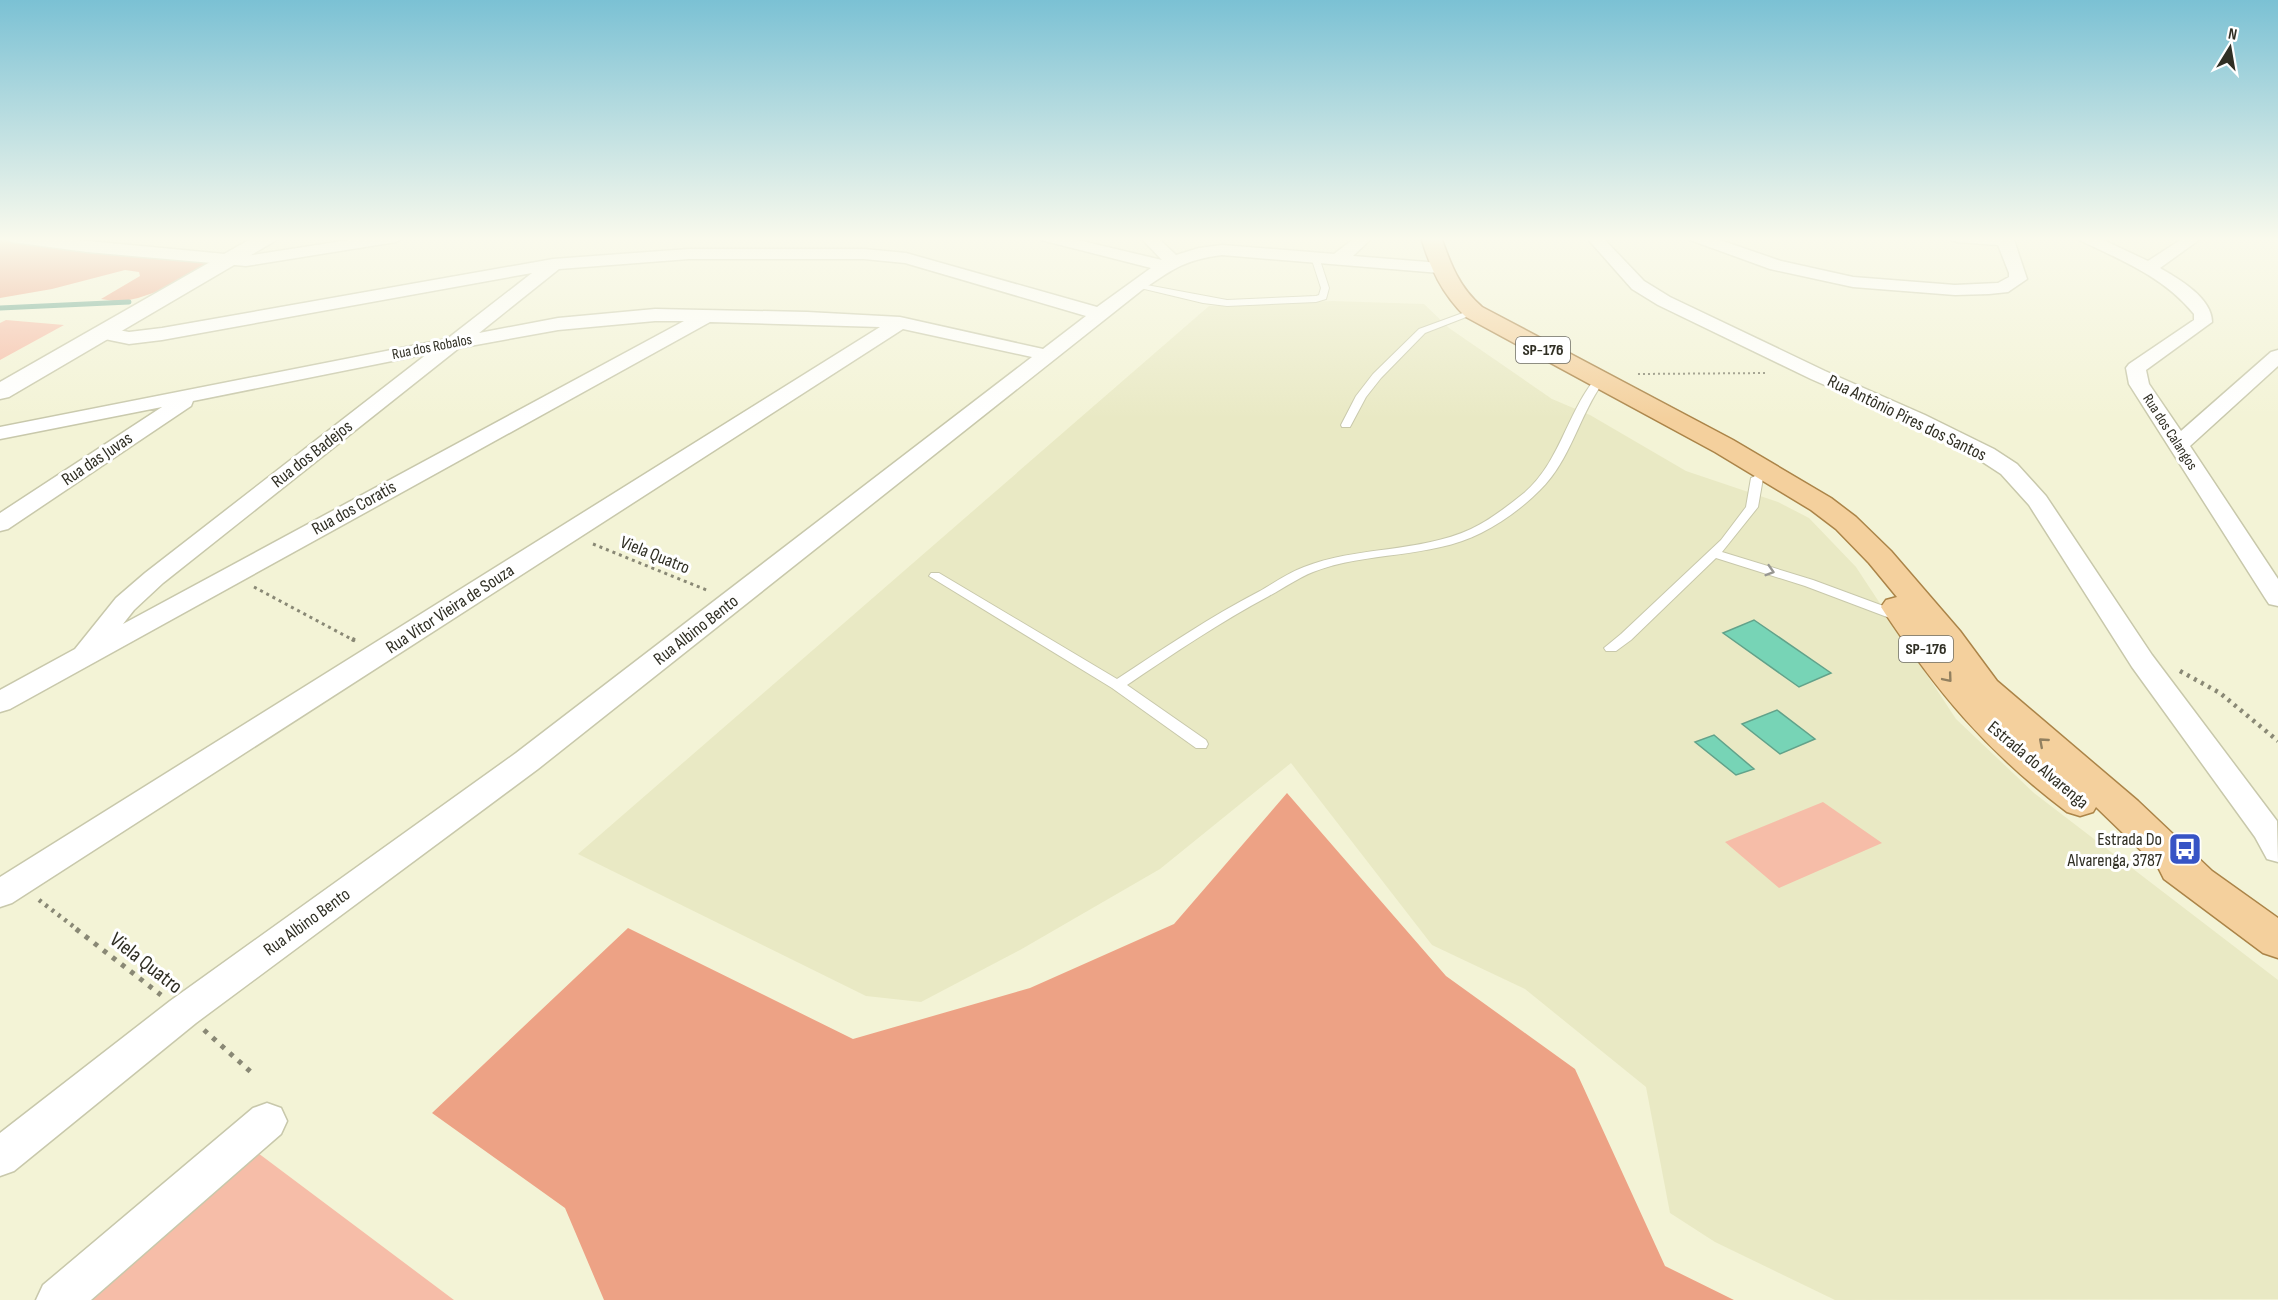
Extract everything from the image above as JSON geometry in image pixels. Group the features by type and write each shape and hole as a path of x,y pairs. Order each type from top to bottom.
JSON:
{"main road":[{"name":"Estrada do Alvarenga","path":"1458,298 1474,312 1780,478 1846,523 1866,540 1985,689 2125,811 2196,879"},
{"name":"Estrada do Alvarenga","path":"1663,414 1837,533 1874,574 1937,664 2007,743 2103,819 2196,879 2278,941"}],"street":[{"path":"0,392 161,298"},
{"path":"102,333 129,338 162,334 365,298"},
{"name":"Rua dos Badejos","path":"82,657 99,633 125,604 154,578 512,298"},
{"path":"1043,298 1100,314"},
{"name":"Rua Albino Bento","path":"0,1157 183,1012 527,761 1121,298"},
{"name":"Rua Antônio Pires dos Santos","path":"1661,298 1697,318 1918,419 1986,454 2009,469 2038,501 2142,661 2266,829 2278,850"},
{"name":"Rua dos Calangos","path":"2190,298 2203,313 2203,322 2136,368 2139,384 2278,598"},
{"name":"Rua dos Robalos","path":"0,433 455,343 558,324 600,319 655,315 710,315 900,323 1046,354"},
{"name":"Rua dos Coratis","path":"0,702 710,315"},
{"name":"Rua Vitor Vieira de Souza","path":"8,889 900,323"},
{"path":"2178,445 2278,356"},
{"name":"Rua das Juvas","path":"0,524 194,394"},
{"path":"58,1300 267,1121"}],"lane":[{"path":"1192,298 1227,303 1321,298"},
{"path":"1346,425 1360,396 1422,331 1474,312"},
{"path":"1117,685 1204,627 1308,570 1339,560 1466,536 1493,522 1544,481 1556,463 1588,394 1599,381"},
{"path":"1611,648 1626,637 1715,554 1752,507 1757,478"},
{"path":"1715,554 1809,583 1905,619"},
{"path":"935,576 1117,685 1201,744"}],"path":[{"path":"1599,381 1617,376 1657,372 1818,375"},
{"name":"Viela Quatro","path":"568,533 733,601"},
{"path":"232,575 380,654"},
{"path":"2142,661 2207,682 2278,741"},
{"name":"Viela Quatro","path":"8,889 183,1012 252,1072"}],"shaded area":[{"path":"103,298 139,298 120,302 101,299"},
{"path":"1332,301 1424,304 1449,328 1552,399 1590,415 1686,471 1778,502 1809,518 1856,567 1956,719 2034,793 2278,980 2278,1299 1835,1300 1715,1242 1670,1213 1646,1087 1525,989 1432,945 1291,763 1160,869 1020,950 921,1002 866,996 578,854 1209,306"},
{"path":"6,320 64,325 0,360 0,323"},
{"path":"1754,620 1831,673 1799,687 1723,633"},
{"path":"1777,710 1815,739 1780,754 1742,724"},
{"path":"1714,735 1754,769 1736,775 1695,742"},
{"path":"1287,793 1446,976 1575,1069 1665,1266 1734,1300 604,1300 565,1208 432,1113 628,928 853,1039 1030,988 1174,924"},
{"path":"1823,802 1882,843 1779,888 1725,842"},
{"path":"258,1153 454,1300 88,1300"}],"waterway":[{"path":"0,308 129,302"}],"place":[{"name":"Estrada Do Alvarenga, 3787","path":"2185,849"}]}
